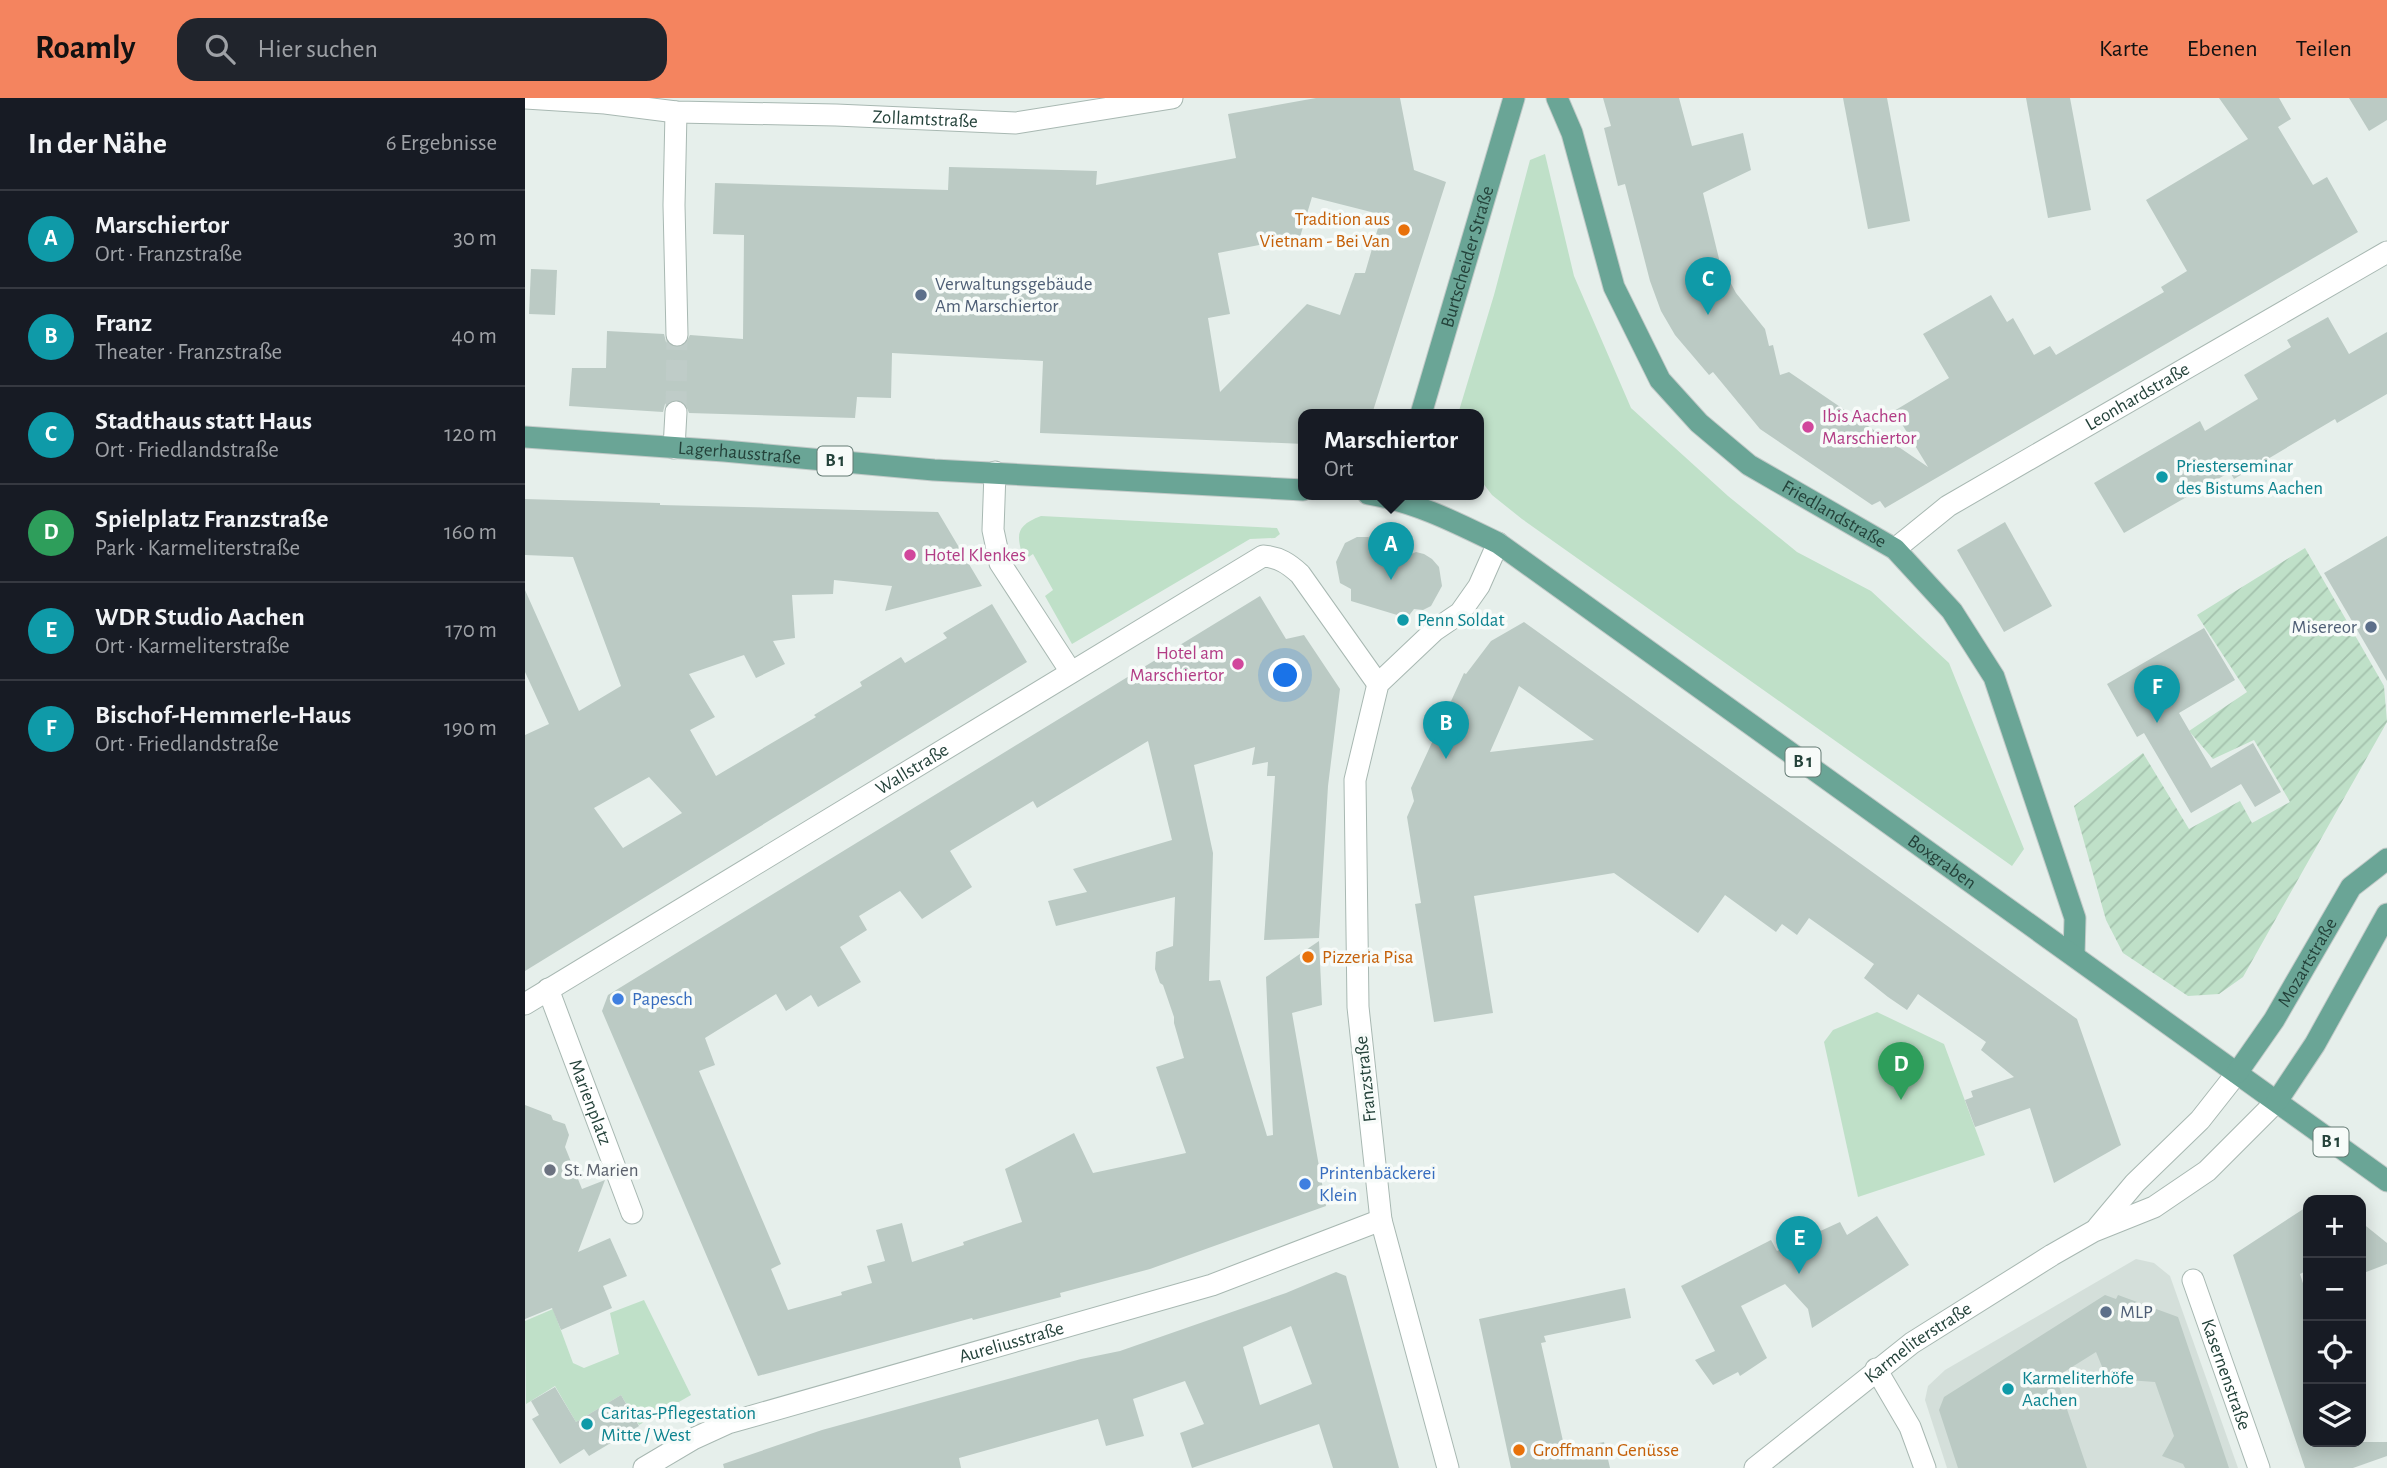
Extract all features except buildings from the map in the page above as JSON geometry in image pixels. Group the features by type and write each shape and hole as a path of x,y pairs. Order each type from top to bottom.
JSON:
{"main road":[{"name":"Burtscheider Straße","path":"1423,409 1514,98"},
{"name":"Friedlandstraße","path":"1557,98 1572,133 1613,287 1666,388 1699,423 1749,465 1895,549 1952,611 1994,677 2075,918 2074,955"},
{"name":"Lagerhausstraße","path":"525,437 934,470 1298,490"},
{"name":"B 1","path":"1406,500 1498,543"},
{"name":"Boxgraben","path":"1498,543 2387,1181"},
{"name":"Mozartstraße","path":"2238,1073 2274,1020 2351,887 2387,859"},
{"path":"2277,1101 2315,1044 2387,914"}],"street":[{"name":"Zollamtstraße","path":"525,99 585,102 676,113 1016,123 1172,98"},
{"path":"676,113 674,205 677,335"},
{"name":"Leonhardstraße","path":"1895,549 1948,506 2387,253"},
{"path":"674,448 675,412"},
{"path":"995,472 993,530 1000,563 1071,672"},
{"path":"1378,684 1435,631 1460,612 1479,586 1498,543"},
{"name":"Wallstraße","path":"525,1004 1263,556 1285,561 1300,574 1378,684"},
{"name":"Franzstraße","path":"1378,684 1355,780 1358,1007 1381,1220 1448,1468"},
{"name":"Marienplatz","path":"548,989 632,1213"},
{"name":"Karmeliterstraße","path":"2094,1231 2135,1183 2200,1120 2238,1073"},
{"name":"Karmeliterstraße","path":"1755,1468 1876,1369 1961,1310 2094,1231 2154,1206 2207,1171 2277,1101"},
{"name":"Aureliusstraße","path":"644,1468 693,1438 728,1423 1212,1285 1381,1220"},
{"name":"Kasernenstraße","path":"2193,1280 2259,1468"},
{"path":"1876,1369 1910,1427 1925,1468"}],"shaded area":[{"path":"2136,1259 2154,1263 2170,1276 2238,1468 1947,1468 1925,1400 1928,1386 1945,1370"}],"green space":[{"path":"1545,154 1574,276 1631,408 1728,496 1797,552 1871,591 1949,663 2024,849 2012,866 1522,519 1492,495 1484,485 1484,409 1460,409 1494,295 1530,160"},
{"path":"1041,516 1277,528 1280,534 1275,538 1250,539 1072,644 1045,596 1053,590 1033,554 1024,560 1021,551 1019,538 1022,528"},
{"path":"2305,548 2384,686 2387,722 2243,977 2219,994 2188,996 2123,953 2106,920 2074,806 2143,753 2189,829 2240,801 2252,823 2290,802 2254,740 2213,759 2189,731 2247,692 2197,615"},
{"path":"1877,1012 1944,1044 1985,1155 1858,1197 1824,1042 1833,1030"},
{"path":"644,1300 691,1395 639,1425 621,1395 576,1422 555,1386 526,1404 525,1321 553,1309 573,1363 584,1368 619,1354 610,1313"}],"tunnel":[{"path":"676,412 677,335"}],"place":[{"name":"Tradition aus Vietnam - Bei Van","path":"1404,230"},
{"name":"Verwaltungsgebäude Am Marschiertor","path":"921,295"},
{"name":"Stadthaus statt Haus","path":"1708,315"},
{"name":"Ibis Aachen Marschiertor","path":"1808,427"},
{"name":"Priesterseminar des Bistums Aachen","path":"2162,477"},
{"name":"Hotel Klenkes","path":"910,555"},
{"name":"Marschiertor","path":"1391,580"},
{"name":"Penn Soldat","path":"1403,620"},
{"name":"Misereor","path":"2371,627"},
{"name":"Hotel am Marschiertor","path":"1238,664"},
{"name":"Bischof-Hemmerle-Haus","path":"2157,723"},
{"name":"Franz","path":"1446,759"},
{"name":"Pizzeria Pisa","path":"1308,957"},
{"name":"Papesch","path":"618,999"},
{"name":"Spielplatz Franzstraße","path":"1901,1100"},
{"name":"St. Marien","path":"550,1170"},
{"name":"Printenbäckerei Klein","path":"1305,1184"},
{"name":"WDR Studio Aachen","path":"1799,1274"},
{"name":"MLP","path":"2106,1312"},
{"name":"Karmeliterhöfe Aachen","path":"2008,1389"},
{"name":"Caritas-Pflegestation Mitte / West","path":"587,1424"},
{"name":"Groffmann Genüsse","path":"1519,1450"}]}
